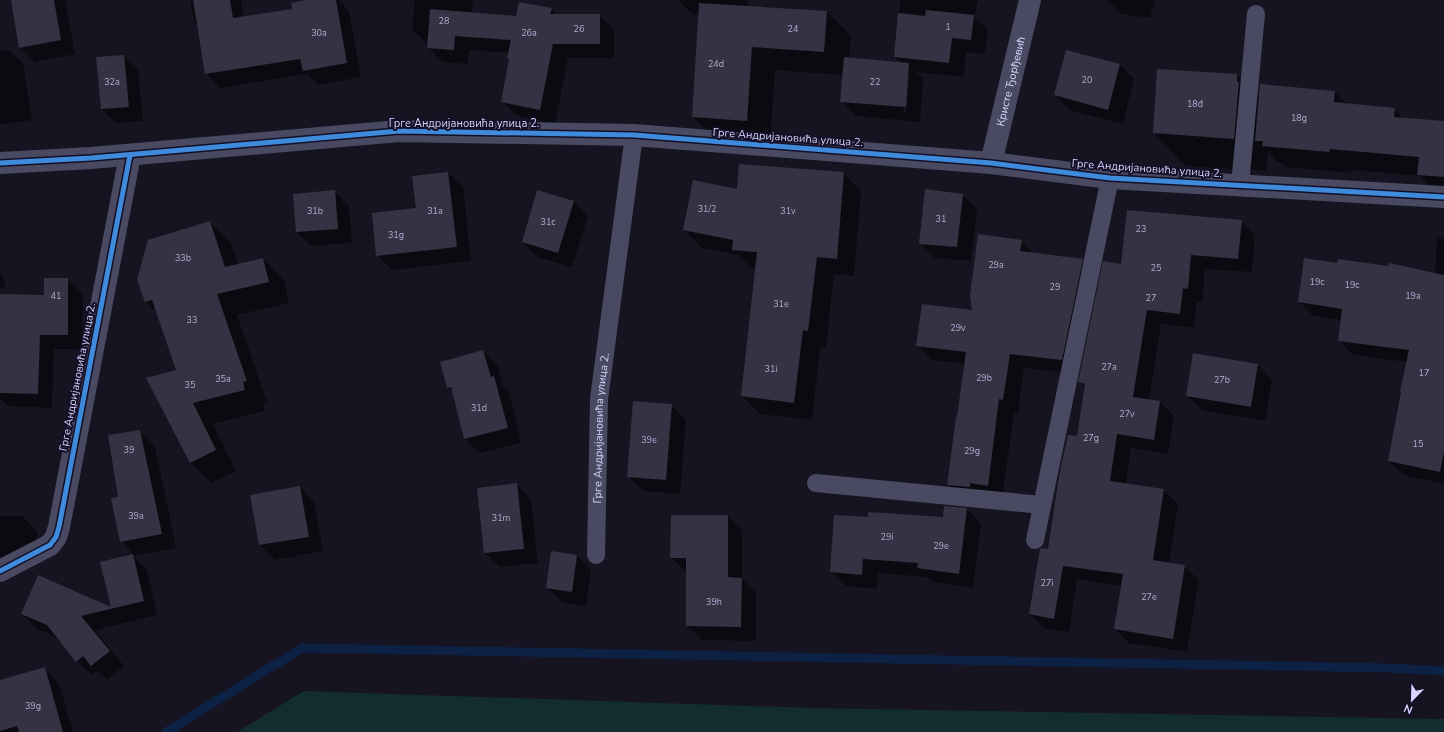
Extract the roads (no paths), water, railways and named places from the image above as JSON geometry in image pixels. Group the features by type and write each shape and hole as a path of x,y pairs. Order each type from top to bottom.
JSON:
{"street":[{"name":"Кристе Ђорђевић","path":"991,163 1030,0"},
{"name":"Грге Андријановића улица 2.","path":"0,163 130,155 399,131 634,135 991,163 1110,178 1444,197"},
{"name":"Грге Андријановића улица 2.","path":"0,571 50,545 56,537 130,155"}],"lane":[{"path":"1240,185 1256,14"},
{"name":"Грге Андријановића улица 2.","path":"596,555 599,400 634,135"},
{"name":"Грге Андријановића улица 2.","path":"1035,540 1110,178"},
{"path":"816,482 1042,505"}],"waterway":[{"path":"166,732 302,648 1389,668 1444,671"}]}
